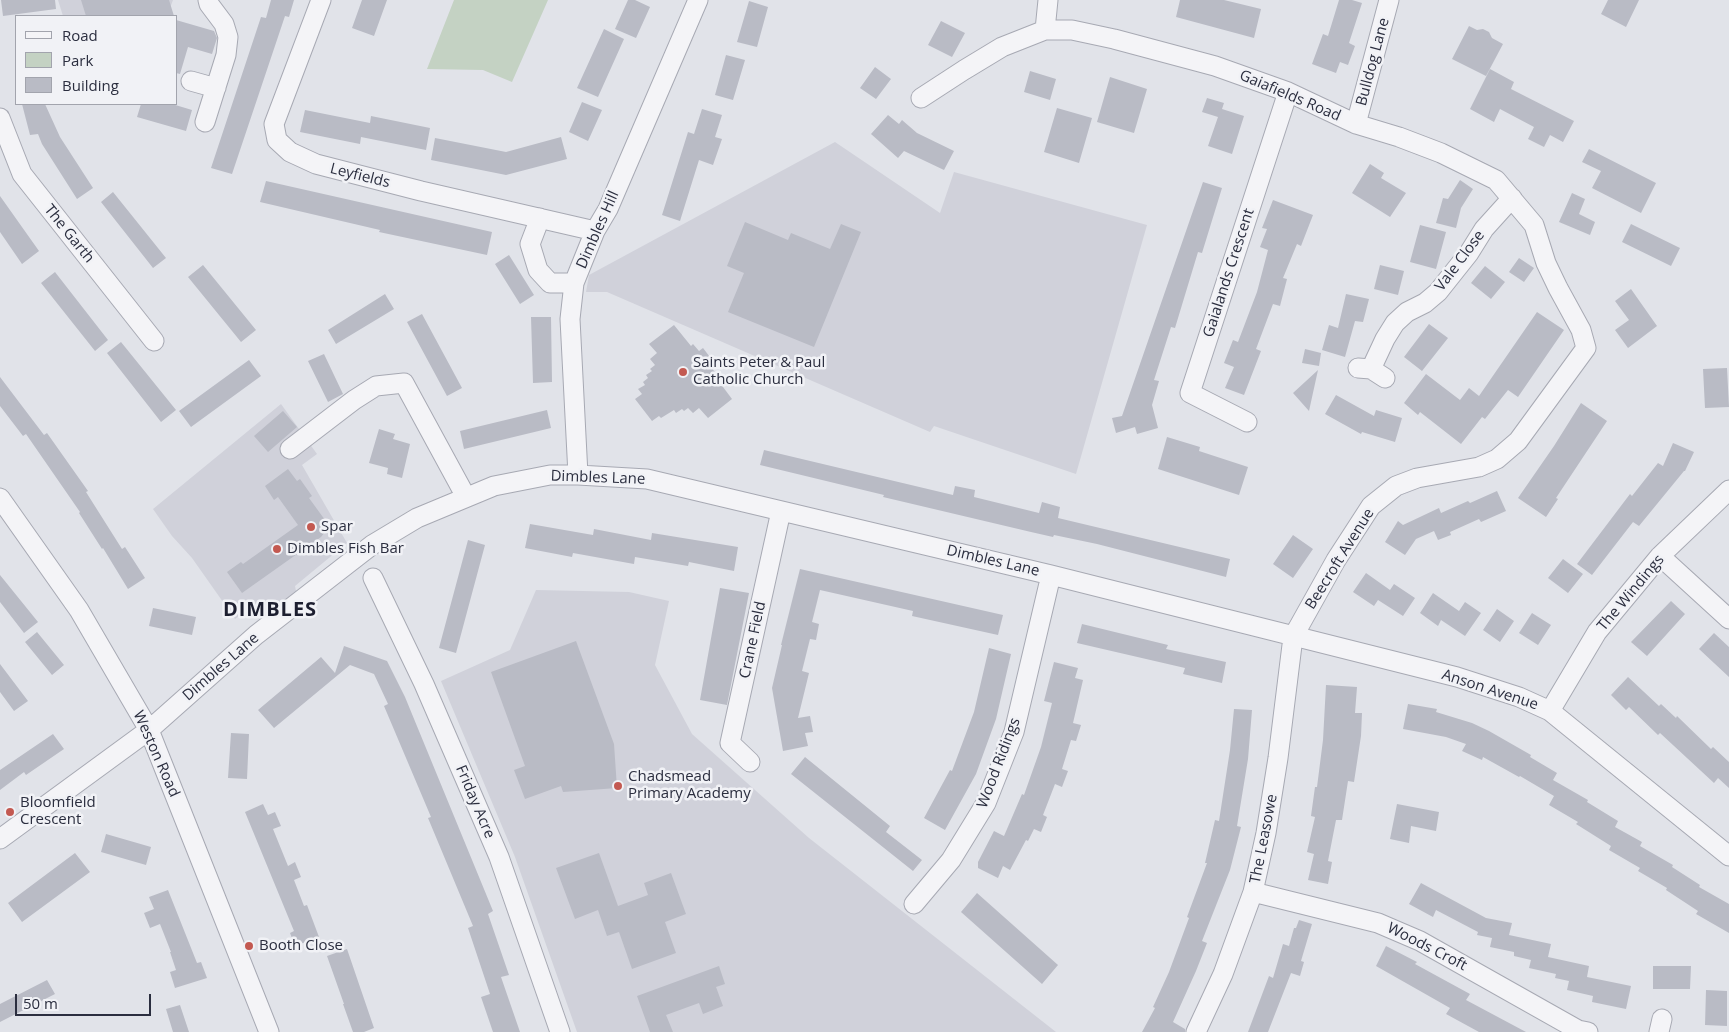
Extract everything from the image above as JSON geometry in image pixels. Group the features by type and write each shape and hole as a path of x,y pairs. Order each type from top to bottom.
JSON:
{"street":[{"path":"205,122 226,55 228,36 224,24 208,0"},
{"name":"Leyfields","path":"322,0 274,124 277,140 290,152 316,164 595,232"},
{"name":"Dimbles Hill","path":"578,474 570,319 574,284 595,232 608,208 698,0"},
{"path":"1045,30 1048,0"},
{"name":"Bulldog Lane","path":"1356,124 1389,0"},
{"name":"Gaiafields Road","path":"921,98 1002,47 1045,30 1072,30 1114,39 1215,66 1288,92 1356,124 1399,137 1441,153 1496,180 1534,225 1546,263 1581,330"},
{"path":"191,81 216,88"},
{"name":"Gaialands Crescent","path":"1247,422 1190,393 1288,92"},
{"name":"The Garth","path":"0,118 22,174 154,340"},
{"name":"Vale Close","path":"1371,371 1385,339 1395,323 1438,292 1469,253 1484,229 1512,198"},
{"path":"540,218 530,244 538,270 550,283 574,284"},
{"name":"Beecroft Avenue","path":"1294,637 1336,560 1371,506 1396,486 1410,480 1480,466 1496,460 1518,441 1586,348 1581,330"},
{"path":"290,449 354,400 376,386 404,383 466,497"},
{"name":"Dimbles Lane","path":"0,838 149,730 256,635 372,545 418,518 494,486 522,479 578,474 646,478 1051,575 1294,637"},
{"name":"The Windings","path":"1550,711 1597,632 1660,556 1729,490"},
{"name":"Weston Road","path":"0,498 79,610 149,730 269,1032"},
{"name":"Crane Field","path":"750,762 730,743 782,511"},
{"name":"Friday Acre","path":"372,545 373,578"},
{"path":"1660,556 1729,619"},
{"name":"Friday Acre","path":"352,560 373,578 424,684 499,857 560,1032"},
{"name":"Wood Ridings","path":"914,904 951,860 986,803 1014,732 1051,575"},
{"name":"Anson Avenue","path":"1294,637 1458,677 1518,697 1550,711 1729,856"},
{"name":"The Leasowe","path":"1196,1032 1223,974 1254,892 1278,758 1294,637"},
{"name":"Woods Croft","path":"1254,892 1378,923 1420,941 1578,1030 1588,1032"}],"shaded area":[{"path":"58,0 173,0 167,15 63,15"},
{"path":"835,142 940,213 954,172 1147,225 1076,474 934,426 930,432 607,292 586,292 589,275"},
{"path":"281,404 317,454 302,465 347,543 295,586 295,599 268,615 249,609 235,619 192,558 172,536 153,509"},
{"name":"Chadsmead Primary Academy","path":"536,590 629,592 669,601 655,665 692,734 809,838 1056,1032 577,1032 515,857 441,681 510,650"}],"green space":[{"path":"454,0 548,0 512,82 483,70 427,69"}],"building":[{"path":"1,0 55,0 56,9 3,16"},
{"path":"81,0 169,0 174,15 86,15"},
{"path":"271,0 294,0 289,17 285,16 232,174 211,168 261,17 266,18"},
{"path":"362,0 387,0 374,36 352,28"},
{"path":"628,0 635,0 650,7 636,38 615,29"},
{"path":"1180,0 1224,0 1261,9 1254,38 1176,17"},
{"path":"1339,0 1352,0 1362,3 1349,43 1355,46 1348,65 1340,62 1336,73 1312,64 1323,34 1328,36"},
{"path":"1608,0 1639,0 1626,27 1601,14"},
{"path":"749,1 768,7 757,47 737,42"},
{"path":"178,21 214,31 217,38 212,54 188,47 180,74 178,74"},
{"path":"941,21 965,33 952,57 928,45"},
{"path":"1469,26 1477,30 1483,29 1489,32 1492,38 1503,44 1486,76 1452,59"},
{"path":"604,29 624,39 598,97 577,88"},
{"path":"726,55 745,60 733,100 715,95"},
{"path":"875,67 891,79 876,99 860,88"},
{"path":"1490,69 1514,82 1511,89 1574,121 1563,142 1550,135 1544,147 1528,139 1534,127 1500,109 1494,122 1470,109"},
{"path":"1030,71 1056,79 1050,100 1024,92"},
{"path":"1110,77 1147,89 1134,133 1097,122"},
{"path":"1207,98 1224,103 1222,109 1244,116 1232,154 1208,146 1218,117 1202,112"},
{"path":"582,102 602,110 588,141 569,132"},
{"path":"22,105 45,105 60,137 93,188 77,199 42,144 38,134 30,135"},
{"path":"141,105 175,105 192,110 186,131 137,117"},
{"path":"1057,108 1092,118 1079,163 1044,152"},
{"path":"702,109 722,115 715,137 722,139 713,165 699,160 680,221 662,215 688,132 694,134"},
{"path":"305,110 370,123 371,116 430,128 426,150 361,137 360,144 300,132"},
{"path":"888,115 899,124 902,120 917,133 954,151 944,170 904,151 898,158 871,134"},
{"path":"561,137 567,159 506,175 431,160 435,138 506,152"},
{"path":"1589,149 1656,183 1641,213 1592,188 1601,171 1582,162"},
{"path":"1370,164 1384,173 1381,178 1406,193 1390,217 1352,193"},
{"path":"1460,180 1473,189 1461,208 1456,228 1436,223 1443,198 1448,199"},
{"path":"266,181 492,232 487,255 379,232 380,230 260,202"},
{"path":"1203,182 1222,188 1202,253 1198,252 1175,328 1171,327 1154,380 1159,381 1152,405 1158,428 1137,434 1135,427 1116,433 1112,418 1122,416"},
{"path":"113,192 166,258 153,268 101,202"},
{"path":"1572,193 1585,199 1579,214 1595,222 1590,235 1559,222"},
{"path":"0,196 39,251 22,264 0,232"},
{"path":"1273,200 1313,215 1301,246 1297,244 1283,278 1287,279 1280,306 1273,304 1256,349 1261,351 1244,395 1225,388 1234,367 1224,363 1233,340 1238,342 1257,292 1268,250 1260,247 1267,229 1262,228"},
{"path":"745,222 788,240 791,233 830,249 841,224 861,232 814,347 728,312 744,273 727,266"},
{"path":"1631,224 1680,248 1671,266 1622,242"},
{"path":"1420,225 1446,232 1436,269 1410,262"},
{"path":"509,255 534,295 520,304 495,264"},
{"path":"1519,258 1534,268 1524,282 1509,272"},
{"path":"203,265 256,330 241,342 188,277"},
{"path":"1380,265 1404,271 1398,295 1374,289"},
{"path":"1485,266 1505,282 1491,299 1471,283"},
{"path":"55,272 108,340 95,351 41,283"},
{"path":"1631,289 1657,326 1628,348 1615,330 1629,320 1615,301"},
{"path":"385,294 394,309 336,344 328,330"},
{"path":"1346,294 1369,299 1363,322 1355,321 1345,357 1322,350 1329,325 1338,328"},
{"path":"1537,312 1564,330 1518,397 1508,390 1485,419 1482,417 1461,444 1420,412 1418,415 1404,403 1426,374 1460,400 1469,388 1479,396"},
{"path":"422,314 462,388 447,396 407,322"},
{"path":"531,317 551,317 552,382 533,383"},
{"path":"1429,324 1448,338 1422,371 1404,357"},
{"name":"Saints Peter & Paul Catholic Church","path":"674,325 691,346 693,344 699,351 703,348 716,365 712,368 716,374 714,375 732,399 708,418 699,408 693,413 688,408 676,413 674,410 652,421 635,399 642,394 638,389 645,385 643,382 648,378 646,375 652,371 650,369 655,365 650,359 657,353 649,344"},
{"path":"121,342 176,410 161,422 107,353"},
{"path":"1305,349 1321,353 1319,366 1302,363"},
{"path":"324,354 343,394 328,402 308,361"},
{"path":"249,360 261,376 191,427 179,411"},
{"path":"1727,368 1729,407 1705,408 1703,369"},
{"path":"1318,370 1309,411 1293,393"},
{"path":"0,377 44,435 47,433 88,491 86,492 122,549 125,547 145,578 128,589 80,512 26,434 23,436 0,406"},
{"path":"1336,395 1374,416 1376,410 1402,418 1395,442 1362,432 1361,434 1325,414"},
{"path":"1581,403 1607,421 1556,498 1558,499 1546,517 1518,498"},
{"path":"547,410 551,428 464,449 460,431"},
{"path":"283,411 297,427 268,452 254,436"},
{"path":"379,429 395,434 393,439 410,444 402,478 387,474 388,468 369,463"},
{"path":"1167,437 1200,447 1199,451 1248,467 1239,495 1158,469"},
{"path":"1673,443 1694,452 1685,471 1639,526 1633,522 1592,575 1577,564 1630,494 1632,496 1658,463 1663,466"},
{"path":"764,450 953,495 955,486 975,490 974,497 1039,513 1042,502 1060,507 1058,518 1230,559 1226,577 1097,544 1054,535 1053,537 883,497 884,495 760,465"},
{"path":"288,469 297,481 300,479 312,496 309,498 325,520 325,532 321,537 242,593 227,572 241,562 243,564 298,525 278,497 274,500 265,486"},
{"path":"1497,491 1506,511 1481,522 1479,519 1450,532 1451,535 1438,540 1434,531 1416,539 1405,555 1385,542 1398,521 1403,525 1439,508 1441,513"},
{"path":"530,524 593,535 594,529 651,540 652,533 738,547 734,571 689,562 688,566 635,557 634,564 573,553 572,557 525,548"},
{"path":"1293,535 1313,549 1293,578 1273,564"},
{"path":"468,540 485,545 456,653 439,648"},
{"path":"1563,559 1583,574 1568,593 1548,578"},
{"path":"800,569 1003,615 998,635 912,616 913,611 820,590 812,622 819,624 816,640 810,639 802,671 809,673 798,718 810,716 813,732 805,733 808,746 783,751 772,688"},
{"path":"1366,573 1390,590 1394,584 1415,598 1403,616 1378,600 1374,606 1353,592"},
{"path":"0,575 38,622 24,633 0,602"},
{"path":"720,588 749,593 727,705 700,700"},
{"path":"1433,593 1459,611 1465,602 1481,613 1465,636 1441,620 1438,626 1420,613"},
{"path":"1671,601 1685,614 1647,656 1631,642"},
{"path":"153,608 196,617 192,635 149,626"},
{"path":"1497,609 1514,621 1500,642 1483,630"},
{"path":"1532,613 1551,625 1538,645 1519,633"},
{"path":"1082,624 1168,645 1166,649 1226,662 1222,683 1183,674 1185,668 1077,643"},
{"path":"37,632 64,665 52,675 25,642"},
{"path":"1714,633 1729,647 1729,677 1699,649"},
{"path":"576,641 614,744 617,788 563,792 561,786 525,799 514,770 525,766 491,672"},
{"path":"344,646 387,661 405,697 493,911 488,914 509,975 501,977 520,1032 493,1032 481,997 490,994 468,928 473,926 428,818 431,817 384,706 388,704 374,674 350,665 274,728 258,710 321,657 335,673"},
{"path":"989,648 1011,654 996,719 976,774 945,830 924,818 950,770 952,771 974,712"},
{"path":"1054,662 1078,668 1075,678 1083,680 1073,723 1081,725 1076,741 1071,740 1062,769 1068,771 1062,787 1055,784 1043,815 1047,817 1041,832 1034,829 1010,870 1003,866 998,878 978,868 978,862 994,831 1004,836 1022,794 1024,795 1041,747 1052,703 1044,701"},
{"path":"0,664 28,701 14,711 0,692"},
{"path":"1628,677 1659,706 1661,704 1676,718 1677,716 1711,749 1713,747 1729,762 1729,788 1718,778 1714,783 1660,733 1658,735 1629,707 1626,710 1611,695"},
{"path":"1326,685 1357,687 1355,713 1362,713 1361,736 1354,782 1348,781 1342,820 1336,820 1328,861 1332,862 1328,884 1308,880 1314,854 1307,852 1315,817 1311,816 1323,740"},
{"path":"1408,704 1437,709 1436,712 1472,723 1531,755 1530,757 1557,773 1553,780 1588,800 1587,802 1618,821 1615,827 1642,842 1640,846 1673,865 1672,867 1700,885 1699,887 1729,904 1729,933 1696,914 1698,911 1666,890 1667,888 1638,871 1640,868 1609,850 1611,846 1576,824 1578,822 1549,805 1554,796 1483,757 1482,760 1462,751 1466,744 1446,737 1403,729"},
{"path":"1234,709 1252,710 1248,759 1237,826 1241,827 1230,870 1202,941 1207,943 1173,1022 1185,1029 1185,1032 1142,1032 1155,1008 1153,1007 1169,972 1189,918 1187,917 1207,863 1205,863 1215,820 1219,821"},
{"path":"231,733 249,734 247,779 228,778"},
{"path":"53,734 64,749 26,775 24,772 0,790 0,770"},
{"path":"805,757 890,826 886,832 922,860 913,871 791,774"},
{"path":"263,804 268,815 275,812 281,826 273,829 288,866 295,862 301,877 294,880 304,906 307,905 319,937 295,946 290,933 294,931 245,812"},
{"path":"1397,804 1439,812 1436,831 1411,826 1409,843 1390,839"},
{"path":"106,834 151,847 146,865 101,852"},
{"path":"75,853 90,872 22,922 8,903"},
{"path":"599,853 618,906 648,895 644,883 671,873 686,914 665,922 676,953 632,969 619,932 607,936 598,910 575,919 556,868"},
{"path":"1421,883 1486,918 1512,923 1509,935 1551,944 1548,957 1589,966 1587,977 1631,986 1626,1009 1592,1002 1593,996 1567,990 1569,981 1555,978 1556,974 1529,968 1531,960 1514,956 1514,952 1490,947 1492,938 1477,935 1478,932 1436,910 1433,917 1409,904"},
{"path":"168,890 197,963 201,962 207,978 175,988 170,972 176,970 160,924 150,928 144,913 154,909 149,897"},
{"path":"977,893 1058,965 1042,984 961,912"},
{"path":"1299,920 1312,924 1301,961 1304,962 1300,976 1291,973 1268,1032 1248,1032 1269,976 1273,978 1283,944 1289,946 1294,928 1296,928"},
{"path":"1386,946 1470,994 1466,1000 1526,1032 1479,1032 1446,1014 1450,1008 1376,966"},
{"path":"347,949 374,1028 364,1032 353,1032 327,956"},
{"path":"719,966 725,984 716,987 723,1006 703,1014 699,1003 666,1015 673,1032 650,1032 637,996"},
{"path":"1653,966 1691,966 1690,989 1653,989"},
{"path":"47,980 55,994 0,1022 0,1004"},
{"path":"1706,990 1727,991 1727,1026 1705,1025"},
{"path":"180,1005 189,1032 173,1032 166,1009"}],"place":[{"name":"Saints Peter & Paul Catholic Church","path":"683,372"},
{"name":"Spar","path":"311,527"},
{"name":"Dimbles Fish Bar","path":"277,549"},
{"name":"Chadsmead Primary Academy","path":"618,786"},
{"name":"Bloomfield Crescent","path":"10,812"},
{"name":"Booth Close","path":"249,946"}],"district":[{"name":"DIMBLES","path":"270,610"}]}
